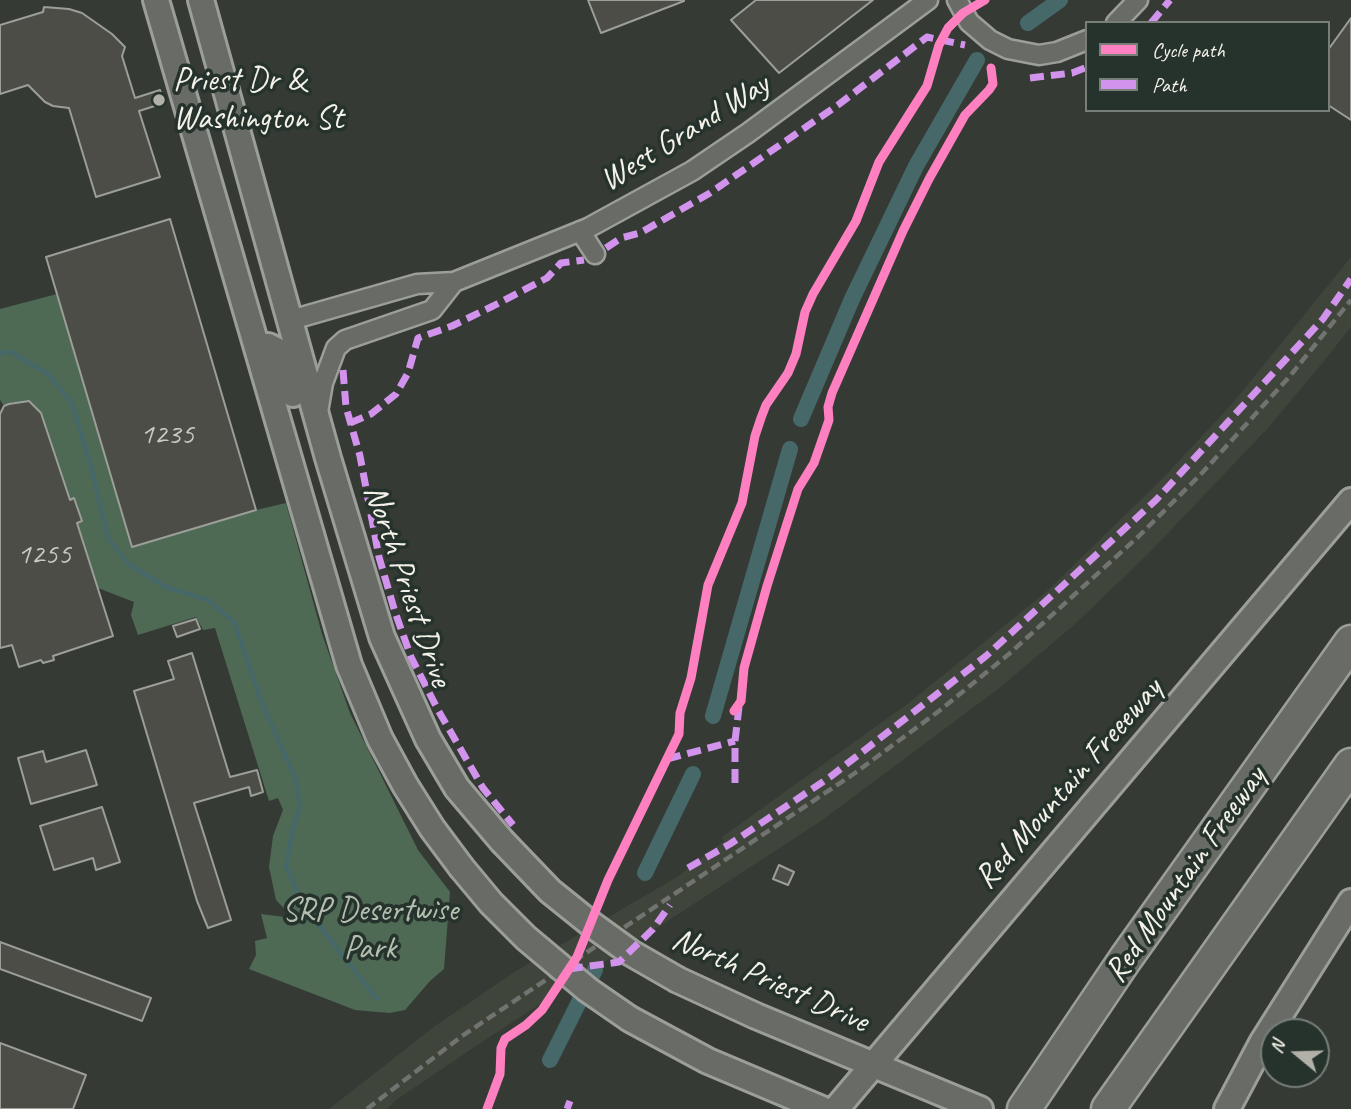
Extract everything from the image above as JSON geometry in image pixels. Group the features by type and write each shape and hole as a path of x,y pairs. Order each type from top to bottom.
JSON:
{"highway":[{"name":"Red Mountain Freeway","path":"1024,1109 1126,958 1351,642"},
{"path":"1108,1109 1351,765"},
{"path":"999,1109 1126,958"},
{"path":"1115,1109 1134,1074"}],"main road":[{"path":"156,0 341,640 358,689 380,739 405,785 432,828 491,903 526,938 588,990 630,1019 708,1061 822,1109"},
{"name":"North Priest Drive","path":"201,0 328,458 382,637 428,739 457,788 502,841 550,891 631,953 678,980 755,1016 980,1109"},
{"path":"257,346 268,346 276,350 284,362 303,426 328,458"},
{"name":"Red Mountain Freeeway","path":"836,1109 1351,501"},
{"path":"1227,1109 1269,1032 1351,902"}],"street":[{"name":"West Grand Way","path":"291,320 417,284 454,282 580,231 634,204 748,133 928,0"},
{"path":"957,0 969,22 990,40 1008,49 1039,55 1069,48 1085,41"},
{"path":"1118,21 1138,0"},
{"path":"580,231 595,254"},
{"name":"West Grand Way","path":"317,418 323,383 336,348 345,340 432,310 454,282"}],"shaded area":[{"path":"1351,257 1351,327 1320,366 1267,429 1148,554 1074,625 998,689 821,821 485,1040 396,1100 387,1109 329,1109 435,1026 516,971 677,877 724,841 722,837 910,702 1046,592 1163,478 1232,404"}],"green space":[{"name":"SRP Desertwise Park","path":"57,294 132,547 286,503 322,634 350,713 418,850 450,892 444,969 405,1010 390,1013 355,1010 249,969 256,955 255,941 267,938 261,914 293,918 276,900 269,867 273,836 283,810 278,798 269,801 215,628 203,630 196,617 138,635 131,615 134,602 98,588 77,523 82,521 75,499 70,500 41,413 29,401 4,406 0,400 0,309"}],"building":[{"path":"588,0 684,0 684,1 601,33"},
{"path":"756,0 873,0 779,73 731,20"},
{"path":"44,7 82,13 112,34 125,47 122,56 135,98 160,90 164,103 139,111 160,177 96,197 69,108 45,102 28,85 0,94 0,25 43,12"},
{"path":"1351,18 1351,120 1330,106 1330,47"},
{"path":"170,219 256,510 132,547 46,257"},
{"path":"29,401 41,413 70,500 74,498 82,521 77,523 113,636 53,656 54,660 43,663 41,660 19,667 12,645 0,648 0,414 4,406"},
{"path":"196,619 200,629 177,637 173,626"},
{"path":"192,653 230,777 257,770 263,792 251,796 249,787 194,803 231,920 208,928 197,901 134,691 174,679 168,661"},
{"path":"86,750 97,785 31,804 18,758 43,751 46,762"},
{"path":"102,807 120,862 96,870 93,858 54,870 40,826"},
{"path":"779,865 794,872 788,885 773,879"},
{"path":"0,942 151,998 142,1021 0,969"},
{"path":"0,1043 86,1075 73,1109 0,1109"}],"waterway":[{"path":"1028,23 1060,0"},
{"path":"801,419 852,299 916,166 977,60"},
{"path":"0,353 11,352 48,374 72,403 108,538 128,564 166,587 208,600 234,622 260,698 296,780 300,806 286,866 303,905 377,999"},
{"path":"713,716 790,449"},
{"path":"645,873 693,774"},
{"path":"550,1060 595,970"}],"railway":[{"path":"367,1109 462,1036 855,773 939,711 1009,654 1139,536 1202,473 1290,376 1351,300"}],"marked path":[{"path":"1153,21 1170,0"},
{"path":"606,248 621,238 640,233 710,193 838,105 927,37 965,45"},
{"path":"1030,78 1072,73 1085,68"},
{"path":"350,423 371,414 396,394 408,373 418,338 452,326 547,278 561,263 584,260"},
{"path":"688,868 730,844 830,777 986,656 1156,500 1323,319 1351,279"},
{"path":"343,370 346,407 360,456 379,557 411,657 483,788 513,825"},
{"path":"735,783 735,741 739,707"},
{"path":"667,759 735,741"},
{"path":"569,969 619,962 653,929 670,905"},
{"path":"567,1109 570,1101"}],"cycle path":[{"path":"487,1109 500,1074 501,1048 505,1039 542,1010 577,957 608,880 679,734 680,713 691,678 708,585 742,503 761,418 796,354 805,312 813,294 856,221 879,162 927,86 939,45 948,28 963,13 985,0"},
{"path":"734,711 741,701 744,668 767,586 798,489 814,463 829,420 828,407 832,393 903,231 929,179 965,115 993,84 991,68"}],"place":[{"name":"Priest Dr & Washington St","path":"159,100"}]}
